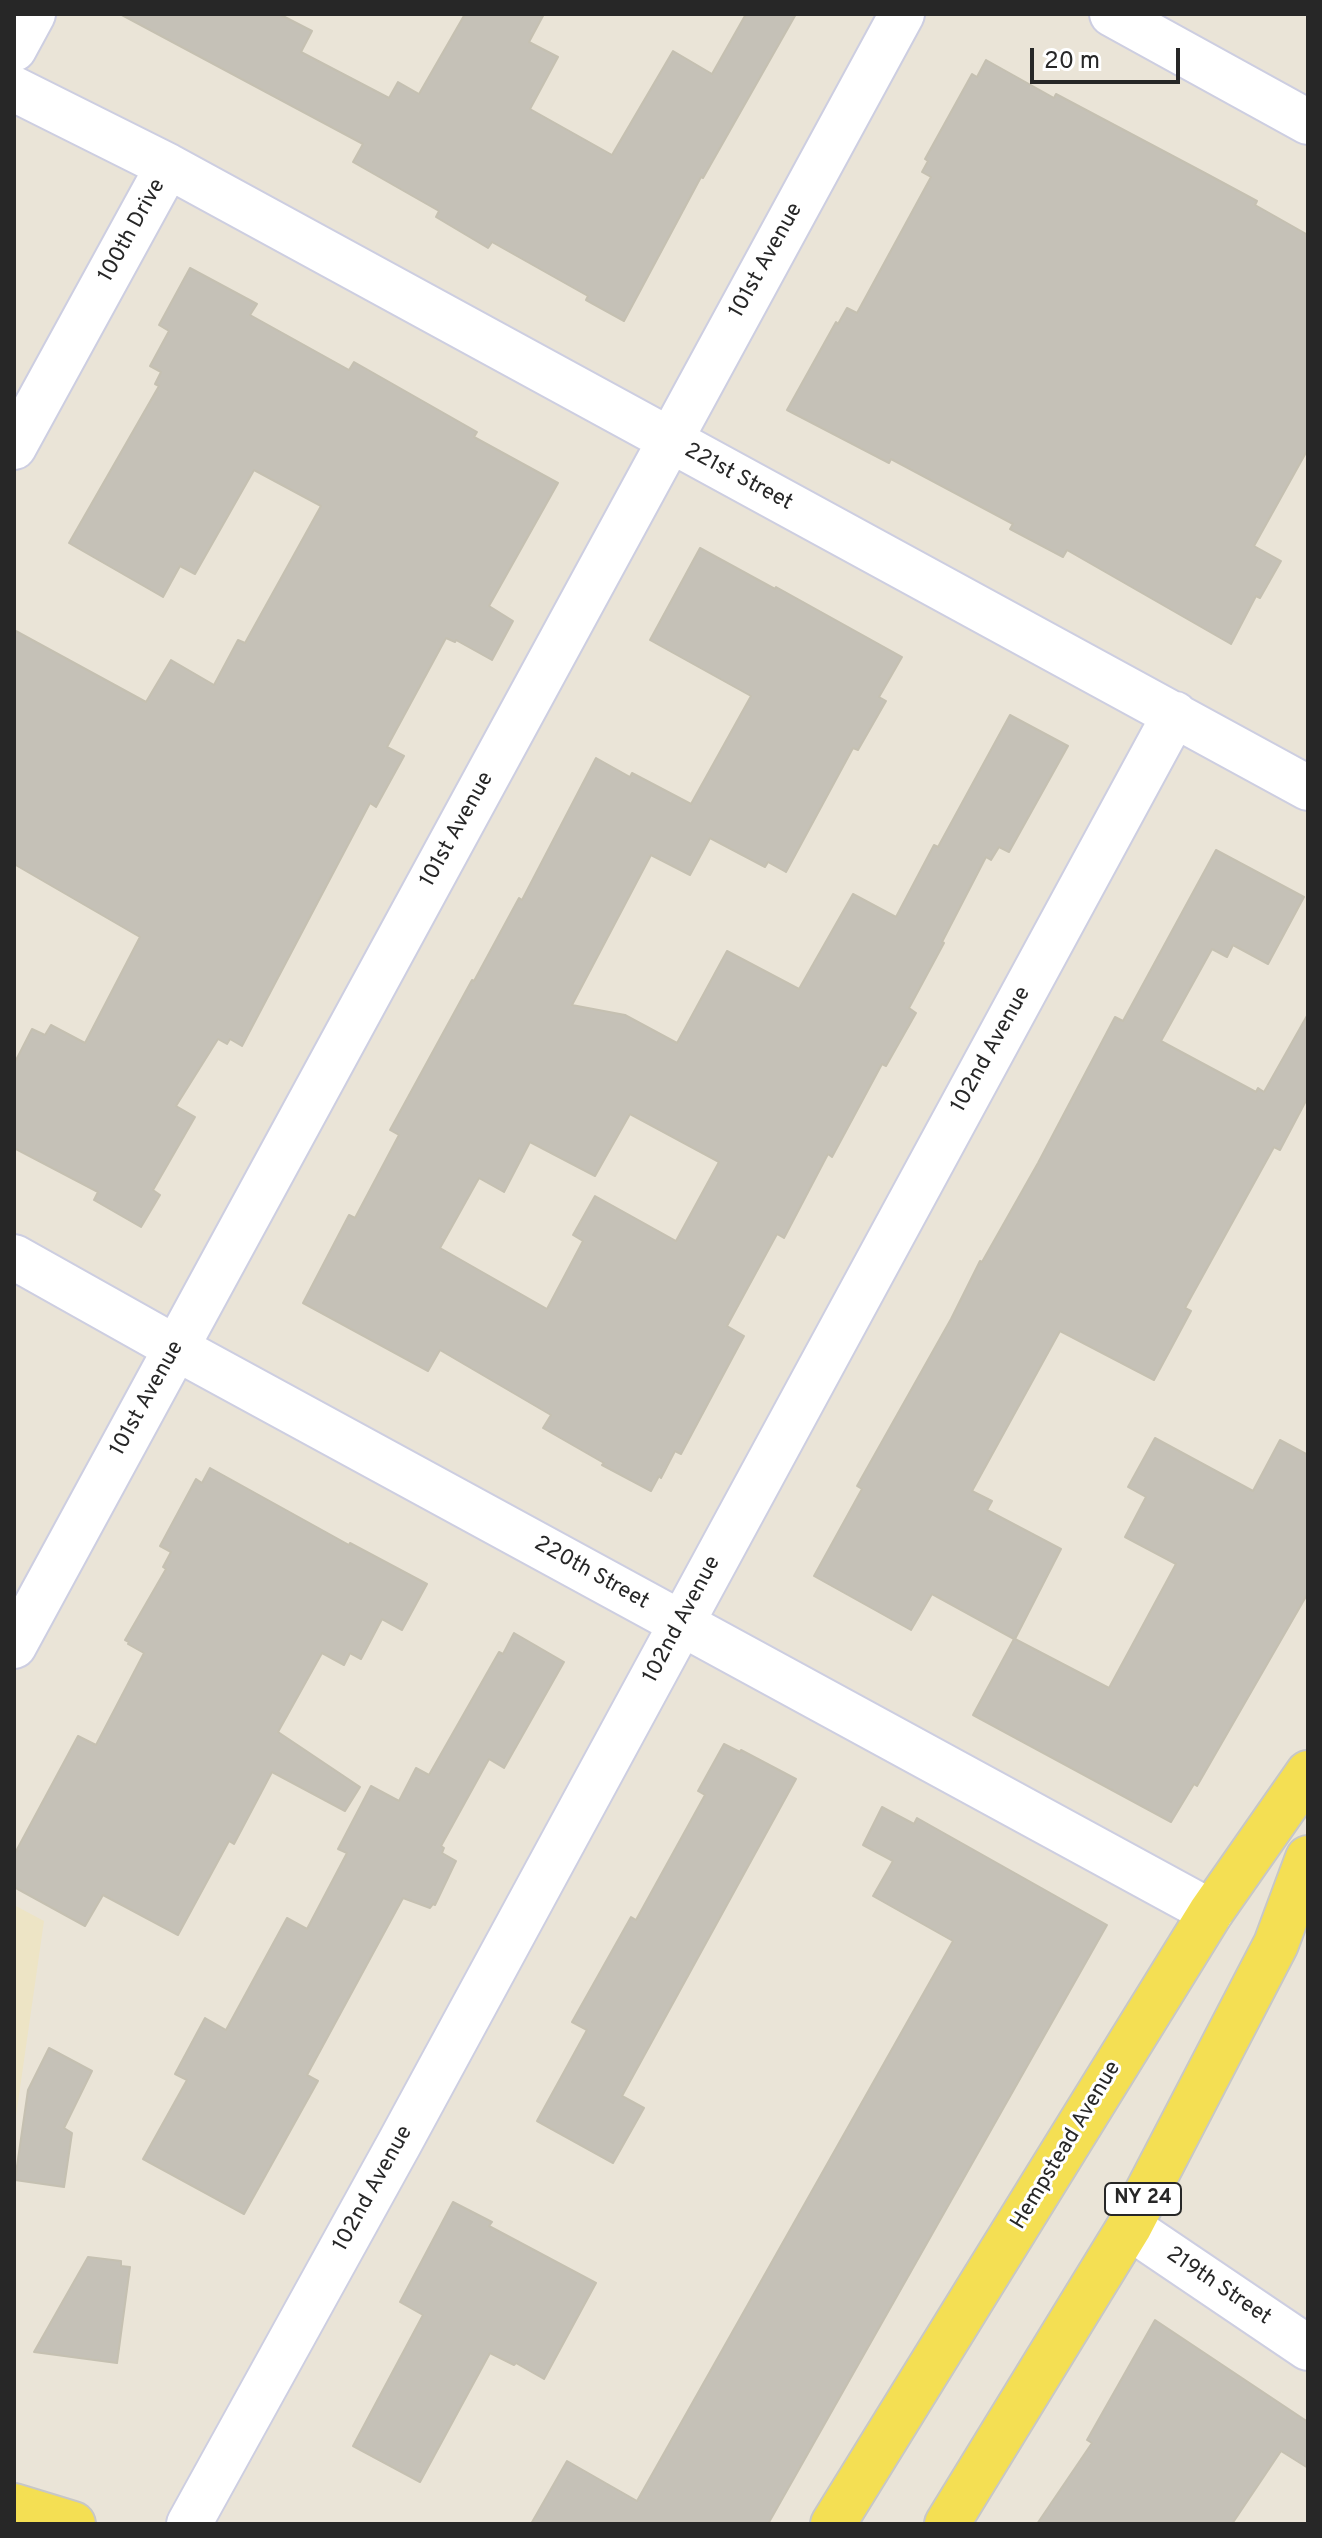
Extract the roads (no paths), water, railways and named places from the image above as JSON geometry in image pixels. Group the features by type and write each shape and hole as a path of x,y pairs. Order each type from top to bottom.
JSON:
{"main road":[{"name":"Hempstead Avenue","path":"833,2524 1211,1912 1308,1773"},
{"name":"NY 24","path":"947,2524 1129,2227 1276,1944 1308,1858"},
{"path":"14,2506 73,2524"}],"street":[{"path":"14,49 33,14"},
{"name":"101st Avenue","path":"14,1646 902,14"},
{"path":"1112,14 1308,122"},
{"name":"100th Drive","path":"14,89 168,166 14,447"},
{"name":"221st Street","path":"168,166 1308,788"},
{"name":"102nd Avenue","path":"189,2524 1175,714"},
{"name":"220th Street","path":"14,1257 1211,1912"},
{"name":"219th Street","path":"1129,2227 1308,2348"}]}
